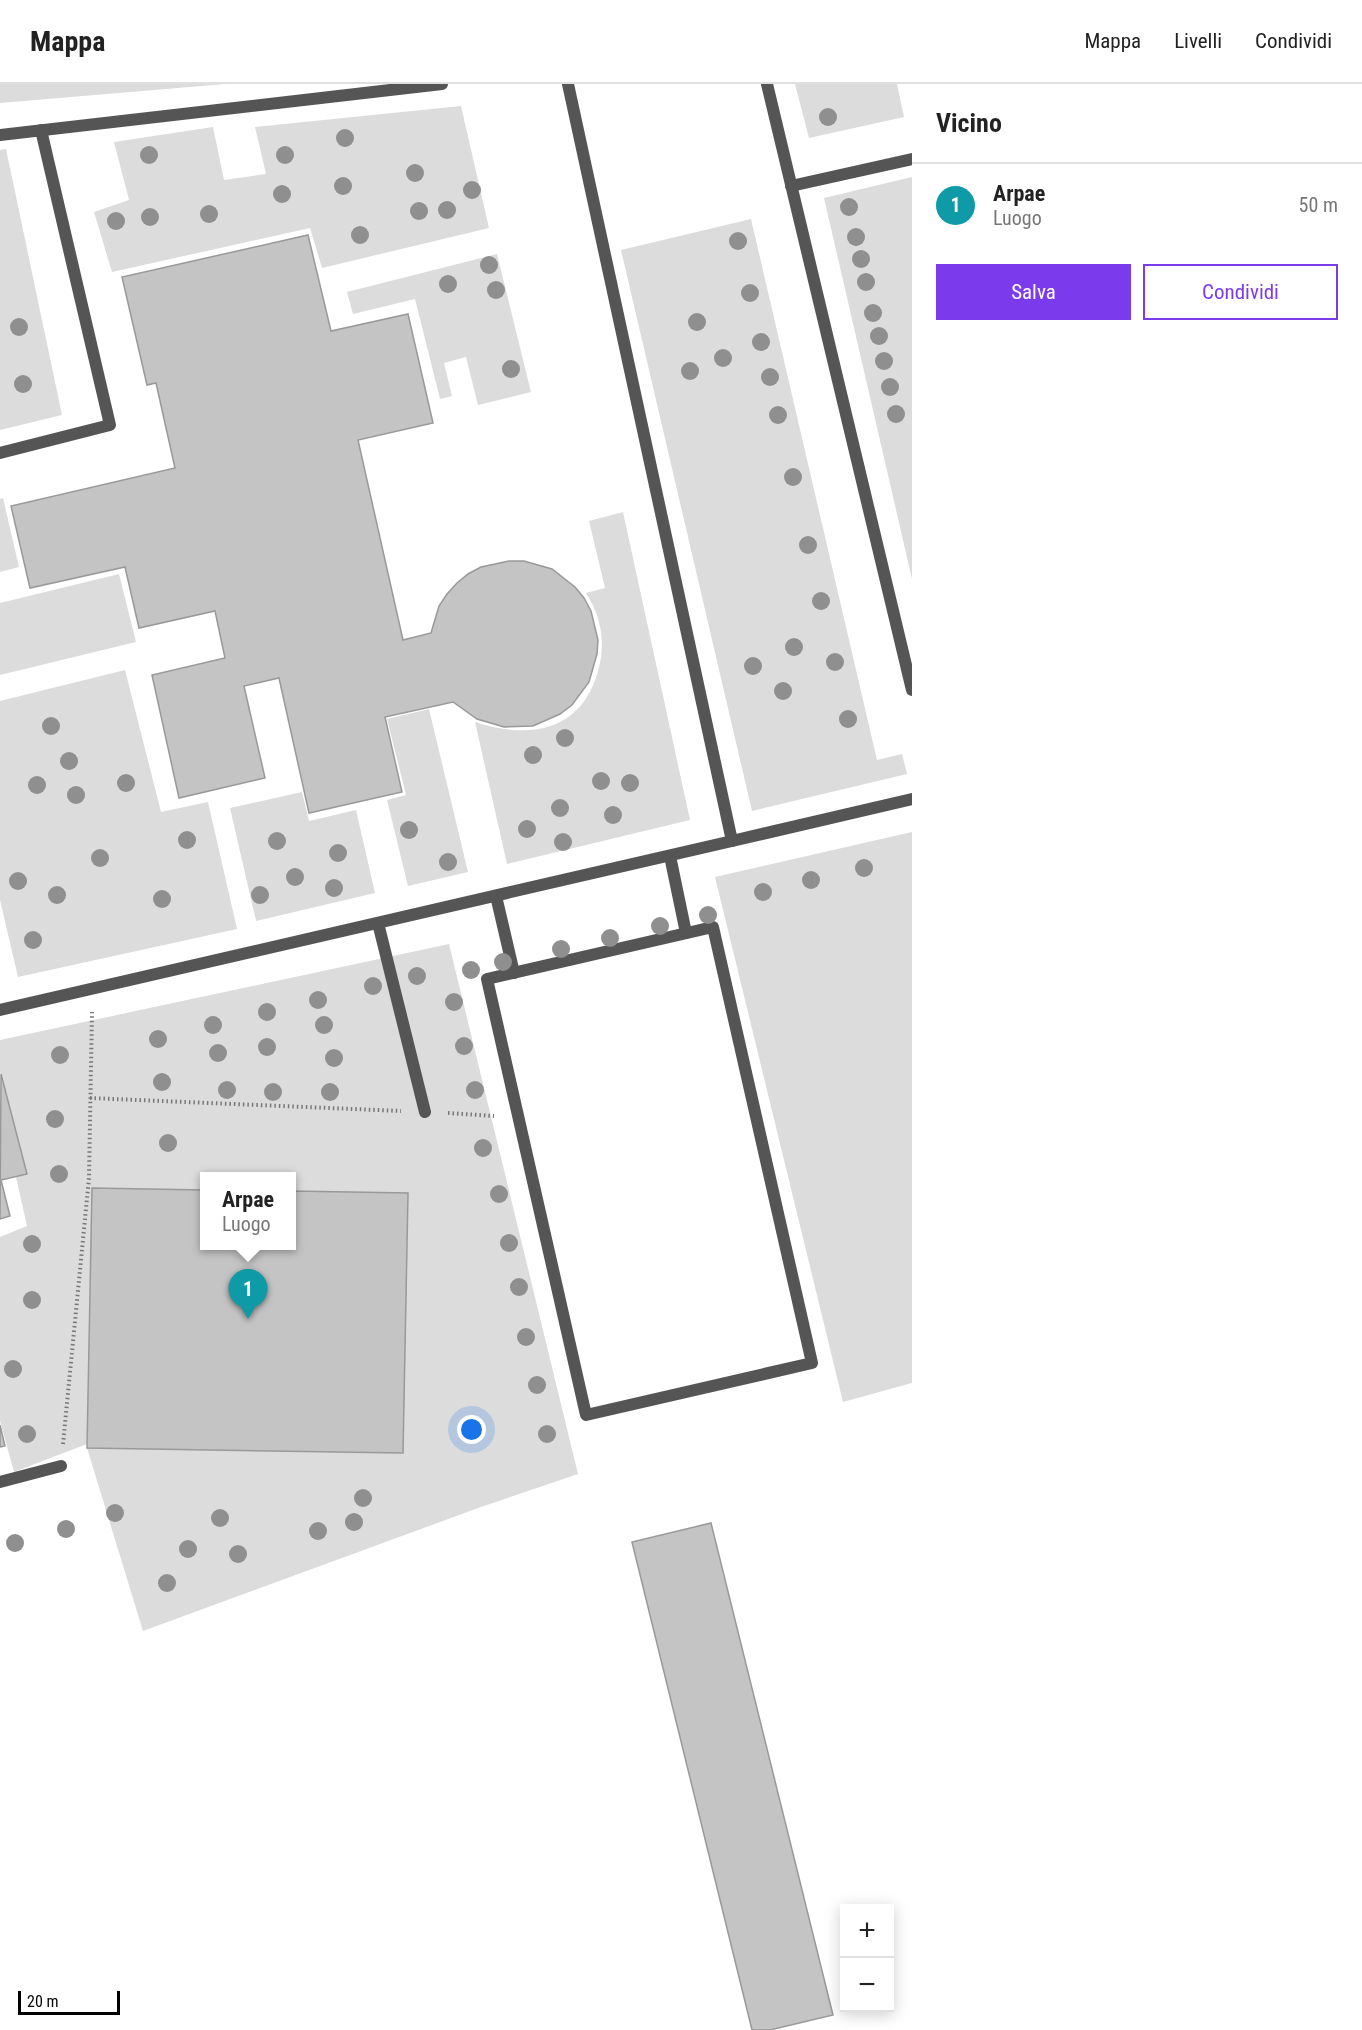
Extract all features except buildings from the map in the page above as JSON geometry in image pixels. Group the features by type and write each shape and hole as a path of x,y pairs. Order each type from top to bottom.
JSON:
{"lane":[{"path":"0,135 442,84"},
{"path":"568,84 732,841"},
{"path":"767,84 912,690"},
{"path":"0,453 110,424 41,130"},
{"path":"791,186 912,159"},
{"path":"0,1010 912,799"},
{"path":"670,856 686,933"},
{"path":"496,896 514,973"},
{"path":"378,923 425,1112"},
{"path":"713,927 813,1363 586,1415 487,979 686,933 713,927"},
{"path":"0,1482 61,1466"}],"path":[{"path":"61,1466 89,1178 92,989"},
{"path":"90,1098 518,1117"}],"shaded area":[{"path":"0,84 225,84 0,103"},
{"path":"795,84 897,84 904,117 809,138"},
{"path":"461,106 489,228 322,268 310,228 112,272 94,212 129,200 114,142 213,127 224,180 266,174 255,127"},
{"path":"6,149 62,415 0,430 0,150"},
{"path":"912,177 912,579 824,198"},
{"path":"751,219 877,760 902,754 907,774 752,811 621,250"},
{"path":"497,254 531,392 478,405 466,357 444,363 452,396 440,399 415,299 353,314 347,292"},
{"path":"3,498 19,567 0,572 0,499"},
{"path":"623,512 690,820 507,864 475,722 496,728 536,729 554,725 570,716 583,703 593,686 600,663 602,644 598,618 586,593 605,588 589,521"},
{"path":"119,574 136,642 0,675 0,603"},
{"path":"125,670 161,812 208,802 237,929 18,977 0,900 0,701"},
{"path":"429,709 468,872 408,886 387,800 406,795 387,719"},
{"path":"302,792 309,821 356,810 375,893 256,921 230,808"},
{"path":"912,832 912,1383 843,1402 715,877"},
{"path":"449,944 578,1474 481,1507 143,1631 87,1448 403,1453 408,1194 296,1191 296,1172 200,1172 200,1190 93,1188 87,1444 14,1472 0,1421 0,1237 27,1226 16,1177 26,1173 0,1072 0,1040"}],"place":[{"name":"Arpae","path":"248,1319"}]}
